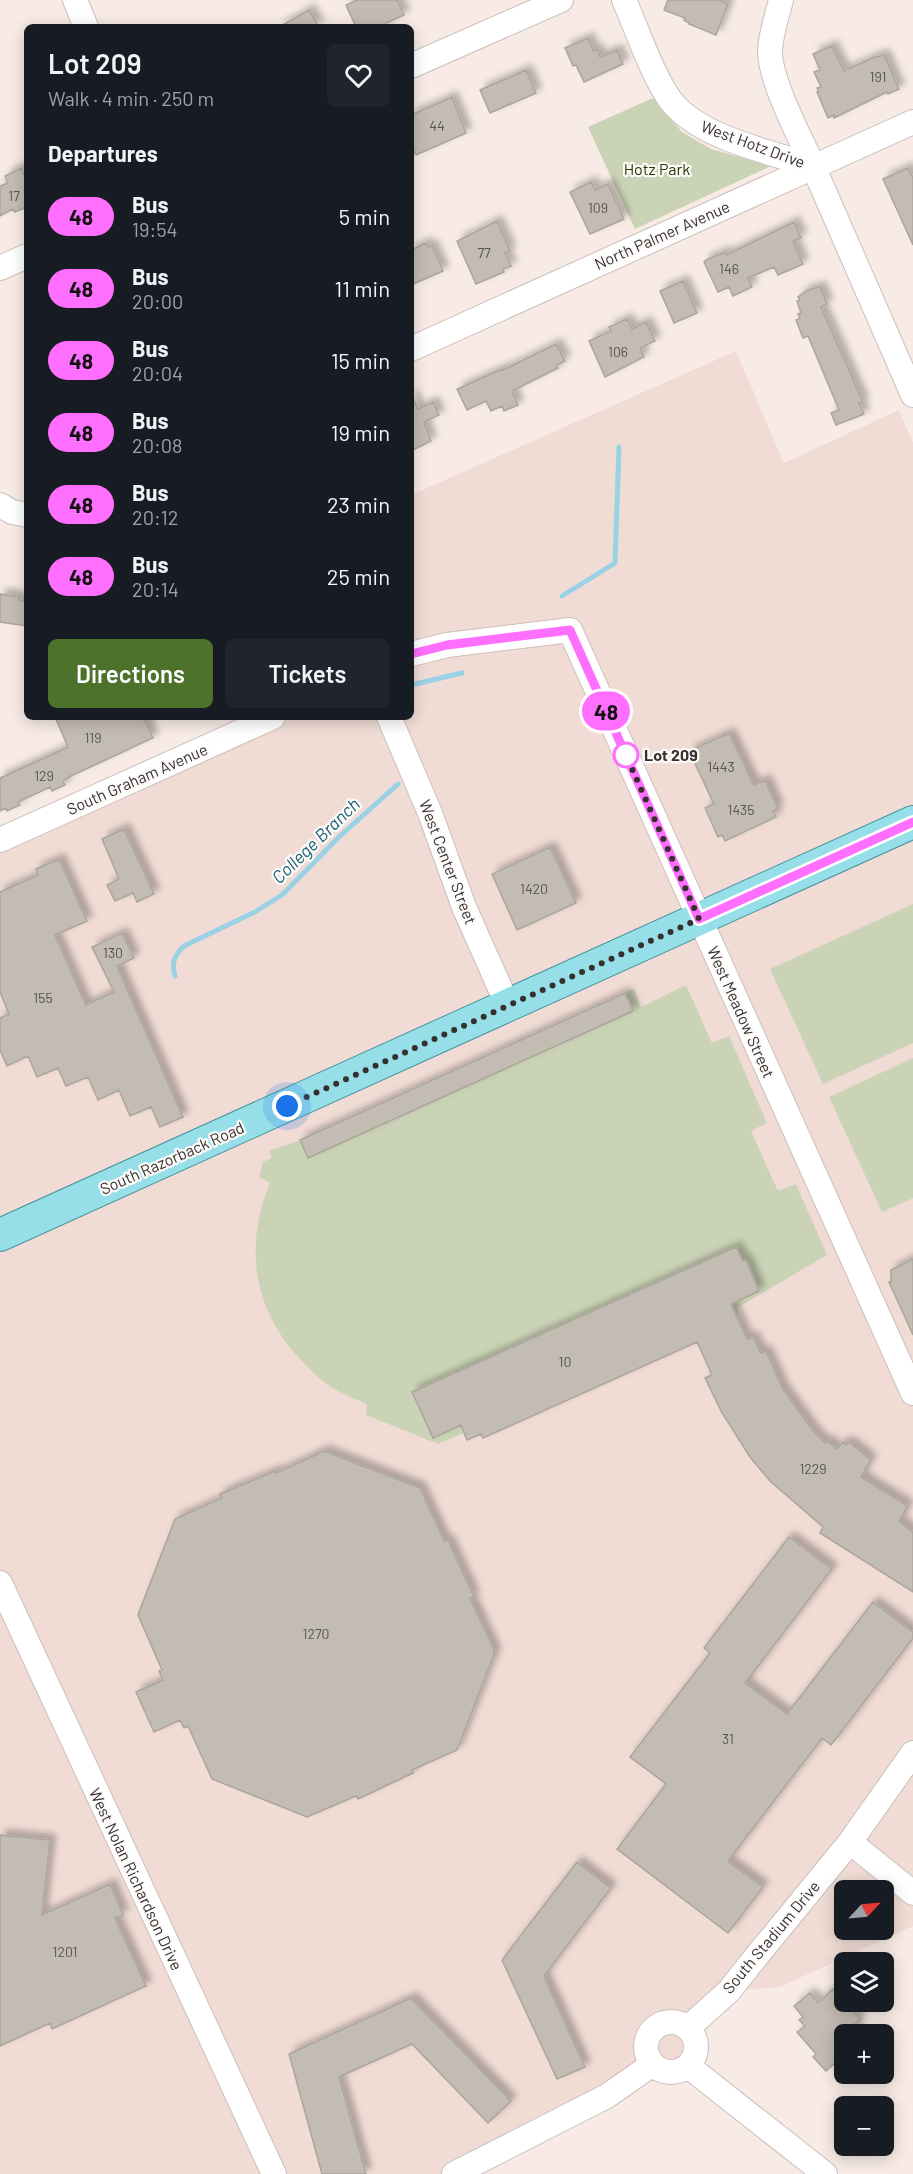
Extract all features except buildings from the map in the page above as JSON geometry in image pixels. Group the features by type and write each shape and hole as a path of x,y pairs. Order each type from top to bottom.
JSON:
{"main road":[{"name":"South Razorback Road","path":"0,1235 913,822"}],"street":[{"path":"75,0 85,24"},
{"path":"414,65 561,0"},
{"name":"West Hotz Drive","path":"624,0 663,88 671,101 687,117 705,129 722,136 813,166 913,395"},
{"path":"781,0 772,36 771,60 777,82 813,166"},
{"name":"North Palmer Avenue","path":"414,348 913,122"},
{"path":"0,268 24,257"},
{"name":"West Meadow Street","path":"414,653 456,644 570,630 913,1393"},
{"name":"South Graham Avenue","path":"0,840 266,720"},
{"name":"West Center Street","path":"389,720 430,813 464,907 508,1006"},
{"name":"West Nolan Richardson Drive","path":"0,1583 274,2174"},
{"name":"South Stadium Drive","path":"688,2028 729,1990 850,1842 913,1753"},
{"path":"850,1842 913,1893"},
{"path":"670,2022 680,2023 688,2028 696,2046 694,2056 688,2066 670,2072 652,2064 646,2046 653,2029 670,2022"},
{"path":"454,2174 607,2096 652,2064"},
{"path":"688,2066 825,2174"}],"shaded area":[{"path":"736,351 784,463 899,410 913,443 913,1926 894,1935 894,1880 834,1880 834,1940 882,1940 856,1952 834,1952 834,1962 780,1987 729,1991 693,2035 696,2046 694,2056 678,2071 662,2070 454,2174 0,2174 0,840 266,720 414,720 414,494"}],"green space":[{"name":"Hotz Park","path":"653,98 682,132 711,149 771,166 635,229 588,127"},
{"path":"913,904 913,1043 823,1084 770,969"},
{"path":"686,985 712,1043 729,1036 767,1123 751,1131 778,1191 796,1184 827,1255 737,1308 738,1318 724,1325 725,1329 483,1438 481,1434 467,1440 464,1433 438,1444 366,1415 367,1404 333,1388 299,1358 283,1339 271,1318 258,1275 257,1230 270,1183 259,1177 263,1162 272,1158 269,1151 300,1140 634,989 641,1007"},
{"path":"913,1058 913,1198 882,1212 829,1097"}],"waterway":[{"name":"College Branch","path":"562,596 615,563 619,447"},
{"name":"College Branch","path":"414,684 462,673"},
{"name":"College Branch","path":"175,976 174,960 184,946 255,912 282,895 339,837 398,784"}],"bus line":[{"name":"48","path":"414,653 447,645 570,630 699,919 913,822"}],"place":[{"name":"Lot 209","path":"626,755"}],"route":[{"path":"287,1106 699,919 625,753 626,755"}]}
